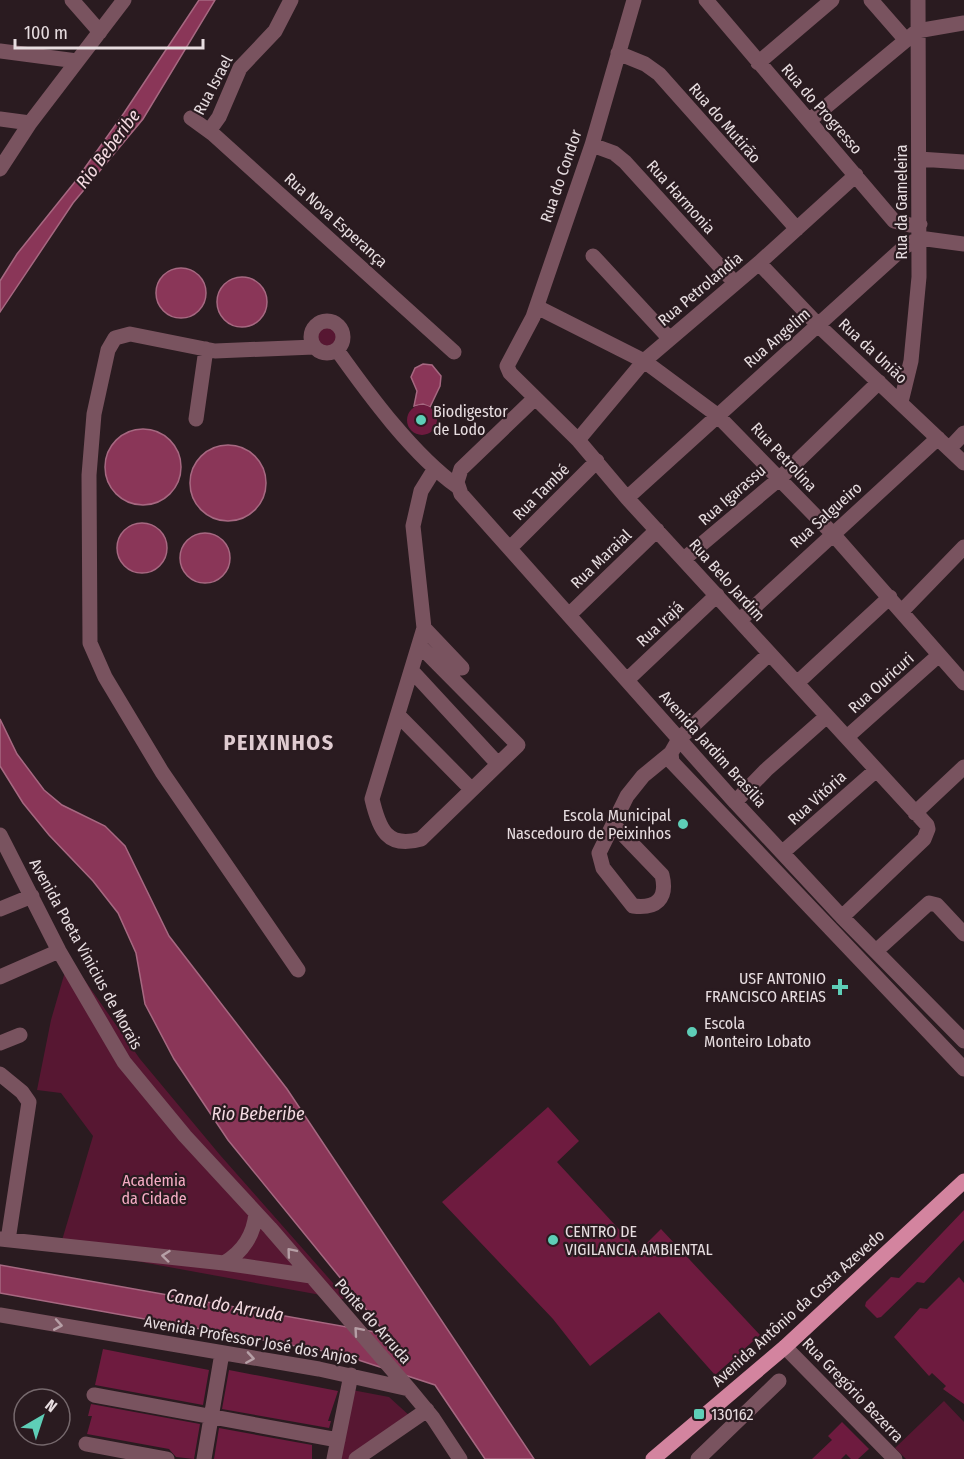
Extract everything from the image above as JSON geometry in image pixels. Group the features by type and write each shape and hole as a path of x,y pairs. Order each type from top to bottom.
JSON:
{"main road":[{"name":"Avenida Antônio da Costa Azevedo","path":"663,1456 785,1347 964,1181"}],"street":[{"path":"72,0 100,32"},
{"path":"0,169 30,123 123,0"},
{"name":"Rua Israel","path":"209,131 219,117 240,68 275,31 291,0"},
{"name":"Rua do Condor","path":"510,358 527,331 537,307 592,145 634,0"},
{"path":"758,63 832,0"},
{"path":"871,0 911,35"},
{"name":"Rua da Gameleira","path":"901,402 911,361 917,303 920,231 919,159 911,35 918,0"},
{"name":"Rua do Progresso","path":"710,1 758,63 810,120 894,220 920,231"},
{"path":"810,120 911,35 964,23"},
{"path":"0,51 78,61"},
{"name":"Rua do Mutirão","path":"618,53 645,64 659,75 796,229"},
{"name":"Rua Nova Esperança","path":"191,118 209,131 454,352"},
{"path":"0,119 30,123"},
{"name":"Rua Harmonia","path":"592,145 614,153 625,162 735,283"},
{"path":"919,159 964,162"},
{"name":"Rua Petrolandia","path":"578,440 644,361 759,263 856,175"},
{"path":"920,231 964,244"},
{"name":"Rua Angelim","path":"627,498 819,326 920,231"},
{"path":"593,256 669,338"},
{"name":"Rua da União","path":"759,263 819,326 964,463"},
{"name":"Rua Petrolina","path":"537,307 644,361 717,415 832,534 964,683"},
{"path":"298,970 162,772 105,676 90,643 89,475 94,414 108,350 115,338 130,334 206,350 314,347 322,352 337,350 342,342 342,332 336,324 327,321 314,328 311,337 314,347"},
{"path":"196,419 206,350"},
{"name":"Avenida Jardim Brasília","path":"337,350 362,386 434,470 458,487 461,494 735,802 842,917 964,1041"},
{"name":"Rua Belo Jardim","path":"510,358 507,366 510,373 578,440 627,498 847,737 875,771 927,825 924,840 842,917"},
{"name":"Rua Igarassu","path":"684,559 779,478 879,382"},
{"path":"458,487 461,469 534,398"},
{"name":"Rua Salgueiro","path":"740,620 832,534 943,443 964,433"},
{"name":"Rua També","path":"510,548 597,461"},
{"path":"420,646 518,745 421,838 407,843 395,842 385,833 377,820 372,799 424,628 413,526 421,491 434,470"},
{"name":"Rua Maraial","path":"570,614 657,530"},
{"path":"902,611 964,548"},
{"name":"Rua Irajá","path":"627,680 717,595"},
{"path":"797,683 890,597"},
{"path":"424,628 462,668"},
{"path":"613,824 662,875 665,886 658,902 648,908 633,906 603,868 599,853 613,824 627,796 643,776 671,753 679,739 769,654"},
{"name":"Rua Ouricuri","path":"847,737 939,655"},
{"path":"412,671 498,764"},
{"path":"398,715 471,789"},
{"path":"735,802 766,770 827,716"},
{"name":"Avenida Jardim Brasília","path":"671,753 671,761 679,770 964,1069"},
{"path":"915,813 964,766"},
{"name":"Rua Vitória","path":"783,852 875,771"},
{"name":"Avenida Poeta Vinicius de Morais","path":"1,840 59,951 124,1062 185,1136 315,1281"},
{"path":"0,909 32,896"},
{"path":"876,951 933,902 964,934"},
{"path":"0,977 59,951"},
{"path":"0,1043 20,1035"},
{"path":"0,1074 22,1092 29,1102 4,1240 224,1263 315,1281"},
{"path":"224,1263 231,1259 251,1235 256,1213"},
{"name":"Ponte do Arruda","path":"315,1281 409,1389"},
{"name":"Avenida Professor José dos Anjos","path":"0,1315 351,1375 409,1389"},
{"name":"Rua Gregório Bezerra","path":"785,1347 895,1459"},
{"path":"204,1459 222,1353"},
{"path":"334,1459 351,1375"},
{"path":"698,1459 779,1381"},
{"path":"409,1389 427,1410 460,1459"},
{"path":"94,1395 338,1440"},
{"path":"356,1459 427,1410"},
{"path":"86,1444 167,1459"}],"green space":[{"path":"328,323 338,327 342,337 338,347 328,351 318,347 314,337 318,327"},
{"name":"Academia da Cidade","path":"69,958 140,1059 220,1155 348,1300 60,1247 93,1136 61,1093 37,1090 51,1020"},
{"path":"352,1390 389,1397 411,1417 350,1459 338,1459"},
{"path":"944,1401 964,1422 964,1459 906,1459 895,1448"}],"water":[{"path":"199,0 215,0 143,119 73,203 0,312 0,281 17,254 74,183 124,113"},
{"path":"176,268 186,268 199,275 206,288 206,298 199,311 186,318 176,318 167,314 160,307 156,298 156,288 160,279 167,272"},
{"path":"237,277 247,277 260,284 267,297 267,307 260,320 247,327 237,327 228,323 221,316 217,307 217,297 221,288 228,281"},
{"name":"Biodigestor de Lodo","path":"423,364 432,365 441,376 440,386 430,407 423,404 414,406 417,391 411,377 415,368"},
{"path":"136,429 150,429 164,435 175,446 181,460 178,482 170,494 150,505 136,505 122,499 111,488 105,474 105,460 111,446 122,435"},
{"path":"221,445 235,445 249,451 260,462 266,476 263,498 255,510 235,521 221,521 207,515 196,504 190,490 190,476 196,462 207,451"},
{"path":"137,523 147,523 160,530 167,543 167,553 160,566 147,573 137,573 128,569 121,562 117,553 117,543 121,534 128,527"},
{"path":"200,533 210,533 223,540 230,553 230,563 223,576 210,583 200,583 191,579 184,572 180,563 180,553 184,544 191,537"},
{"name":"Rio Beberibe","path":"0,719 17,754 44,790 62,805 105,826 125,846 169,936 287,1089 534,1459 485,1459 435,1385 340,1354 0,1293 0,1265 386,1334 228,1140 174,1059 145,1004 136,953 118,913 93,881 49,835 23,803 0,766"}],"building":[{"name":"Biodigestor de Lodo","path":"422,405 433,409 437,420 433,431 422,435 411,431 407,420 411,409"},
{"name":"CENTRO DE VIGILANCIA AMBIENTAL","path":"548,1107 579,1141 557,1162 639,1251 661,1229 760,1335 715,1375 659,1312 590,1366 553,1319 442,1202"},
{"path":"964,1210 964,1240 924,1283 917,1282 881,1317 877,1318 865,1306 866,1302 891,1277 899,1278"},
{"path":"959,1277 964,1283 964,1404 943,1389 946,1386 932,1373 929,1376 894,1337 920,1308 927,1309"},
{"path":"103,1349 209,1370 203,1405 95,1385"},
{"path":"229,1370 338,1391 328,1421 331,1421 329,1428 222,1409"},
{"path":"91,1404 200,1424 194,1459 176,1457 169,1449 87,1434 92,1416 88,1416"},
{"path":"842,1422 869,1449 858,1459 851,1459 846,1454 841,1459 812,1459 832,1440 828,1436"},
{"path":"219,1428 312,1445 312,1459 214,1459"}],"place":[{"name":"Biodigestor de Lodo","path":"421,420"},
{"name":"Escola Municipal Nascedouro de Peixinhos","path":"683,824"},
{"name":"USF ANTONIO FRANCISCO AREIAS","path":"840,987"},
{"name":"Escola Monteiro Lobato","path":"692,1032"},
{"name":"CENTRO DE VIGILANCIA AMBIENTAL","path":"553,1240"},
{"name":"130162","path":"699,1414"}],"district":[{"name":"PEIXINHOS","path":"279,742"}],"water label":[{"name":"Canal do Arruda","path":"225,1305"}]}
